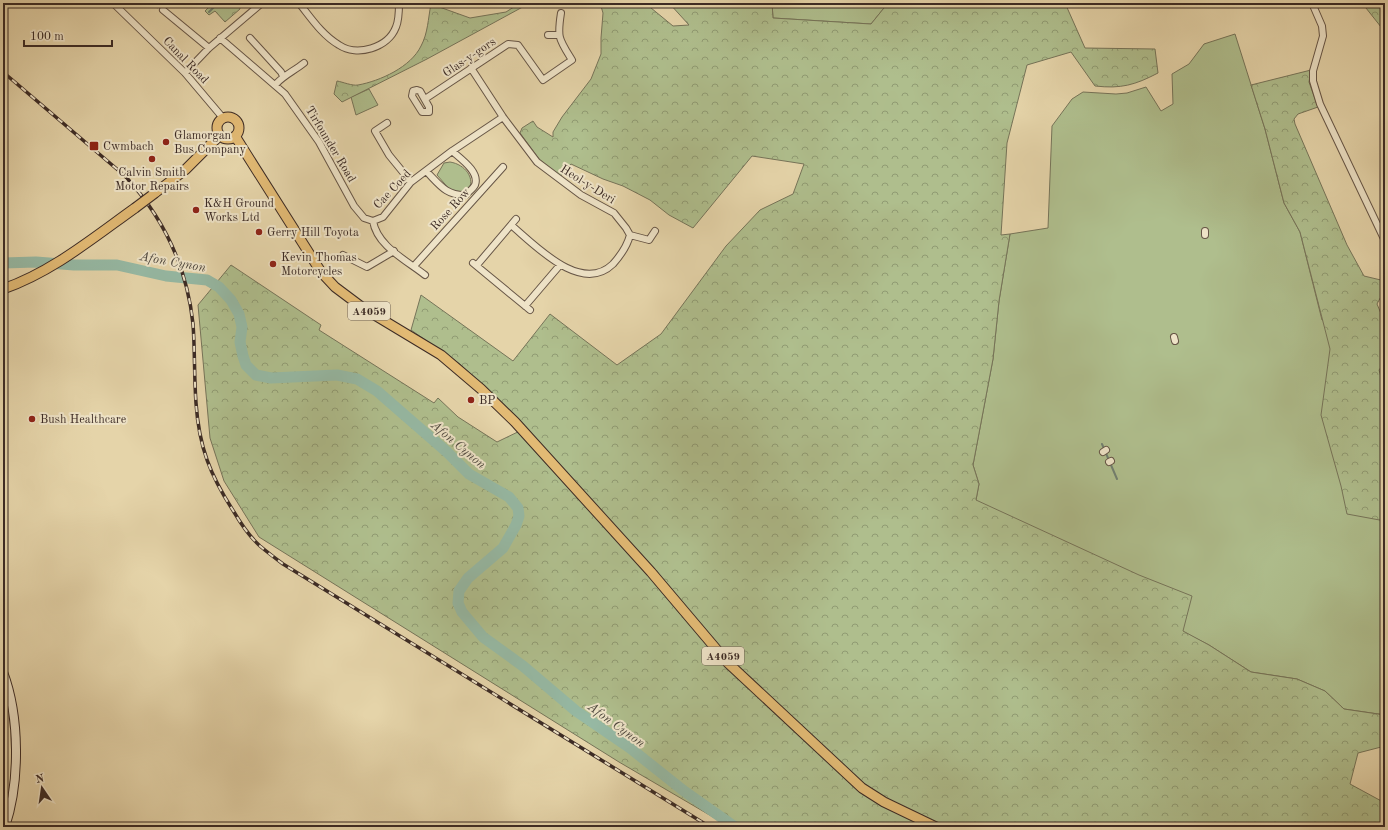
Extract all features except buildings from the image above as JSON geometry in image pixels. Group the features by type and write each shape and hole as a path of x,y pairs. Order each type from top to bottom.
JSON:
{"main road":[{"path":"230,117 238,123 239,130 235,136 229,139 220,136 217,126 223,118 230,117"},
{"path":"3,289 28,280 49,269 156,193 185,170 220,136"},
{"name":"A4059","path":"235,136 302,246 320,272 335,287 363,308 427,345 458,368 515,422 651,572 734,668 862,788 884,802 936,827"},
{"path":"3,672 11,700 16,749 14,786 10,812 5,827"}],"street":[{"name":"Canal Road","path":"113,3 185,73 223,118"},
{"path":"185,73 209,48 262,3"},
{"path":"299,3 324,34 339,46 352,51 368,50 390,36 396,28 399,3"},
{"path":"1312,3 1322,26 1323,36 1313,71 1313,81 1320,104 1385,241"},
{"path":"163,10 209,48"},
{"path":"548,36 558,35 561,13"},
{"name":"Glas-y-gors","path":"425,99 508,44 513,43 518,45 543,80 572,60 559,40 558,35"},
{"name":"Tirfounder Road","path":"220,38 276,84 297,109 354,206 364,218 373,221"},
{"path":"250,38 283,76"},
{"path":"276,84 283,76 290,74 304,63"},
{"name":"Heol-y-Deri","path":"471,68 503,117 537,162 580,195 614,213 630,235"},
{"name":"Cae Coed","path":"373,221 383,218 411,182 452,151 503,117"},
{"path":"387,123 375,131 389,155 411,182"},
{"name":"Cae Coed","path":"426,171 447,192 456,196 466,195 475,186 475,177 472,170 452,151"},
{"name":"Rose Row","path":"414,266 503,167"},
{"path":"516,219 475,264 530,310"},
{"path":"373,221 374,231 384,243 425,275"},
{"path":"511,225 560,265 587,274 603,270 611,266 625,250 630,235 649,240 655,231"},
{"path":"343,255 367,267 394,251"},
{"path":"525,306 560,265"}],"green space":[{"path":"213,3 239,3 240,9 225,22 215,11 209,15 205,11"},
{"path":"520,3 530,3 427,59 342,102 334,94 337,81 356,85 367,83 394,72 410,60 416,54 423,41 431,4 470,18 506,12"},
{"path":"600,3 645,3 673,26 689,25 669,3 772,3 773,18 871,24 888,3 1065,3 1085,48 1155,49 1158,73 1142,81 1113,87 1095,86 1071,52 1027,65 1007,143 1001,235 1010,234 999,301 993,359 973,465 979,484 976,500 1139,575 1192,596 1183,631 1209,645 1251,672 1297,679 1325,691 1344,709 1385,715 1385,746 1358,753 1350,784 1385,803 1385,827 730,827 619,762 259,537 224,481 210,438 198,305 231,265 321,325 319,330 434,403 438,398 458,417 497,442 526,428 460,364 411,330 421,295 513,361 550,314 617,365 661,334 726,246 760,210 793,194 804,164 752,156 693,228 669,215 650,200 623,186 603,179 571,164 560,177 539,159 520,133 522,128 533,121 537,127 553,137 553,132 562,117 591,79 601,54 603,13"},
{"path":"772,3 888,3 871,24 773,18"},
{"path":"1362,3 1385,3 1385,32"},
{"path":"1235,34 1265,129 1284,203 1300,232 1322,320 1385,341 1385,715 1344,709 1325,691 1297,679 1251,672 1209,645 1004,539 976,500 979,484 973,465 993,359 999,301 1010,234 1048,228 1052,126 1072,99 1083,92 1116,94 1127,93 1146,87 1161,111 1173,104 1172,74 1189,64 1204,44"},
{"path":"1311,70 1309,82 1318,107 1298,114 1294,119 1295,124 1347,245 1364,276 1385,281 1385,289 1377,304 1385,323 1385,362 1379,370 1385,390 1385,521 1347,514 1341,486 1321,415 1330,349 1300,232 1284,203 1265,129 1251,85"},
{"path":"369,89 378,105 356,115 351,97"},
{"path":"450,162 465,169 469,175 471,181 467,190 460,192 451,191 437,175 444,163"}],"waterway":[{"path":"209,12 218,3"},
{"name":"Afon Cynon","path":"3,263 36,262 74,265 117,265 166,276 207,280 219,287 231,300 239,314 242,327 240,342 243,356 246,365 256,375 271,378 337,375 357,379 377,391 447,452 469,474 509,497 518,508 519,516 516,525 503,548 468,578 459,591 458,603 462,612 483,637 523,666 576,711 630,748 684,791 735,827"},
{"path":"1102,444 1117,479"}],"railway":[{"path":"3,72 125,176 151,208 162,226 179,263 190,303 194,334 196,403 203,447 218,486 242,525 256,542 283,564 710,827"}],"place":[{"name":"Glamorgan Bus Company","path":"166,142"},
{"name":"Cwmbach","path":"94,146"},
{"name":"Calvin Smith Motor Repairs","path":"152,159"},
{"name":"K&H Ground Works Ltd","path":"196,210"},
{"name":"Gerry Hill Toyota","path":"259,232"},
{"name":"Kevin Thomas Motorcycles","path":"273,264"},
{"name":"BP","path":"471,400"},
{"name":"Bush Healthcare","path":"32,419"}]}
